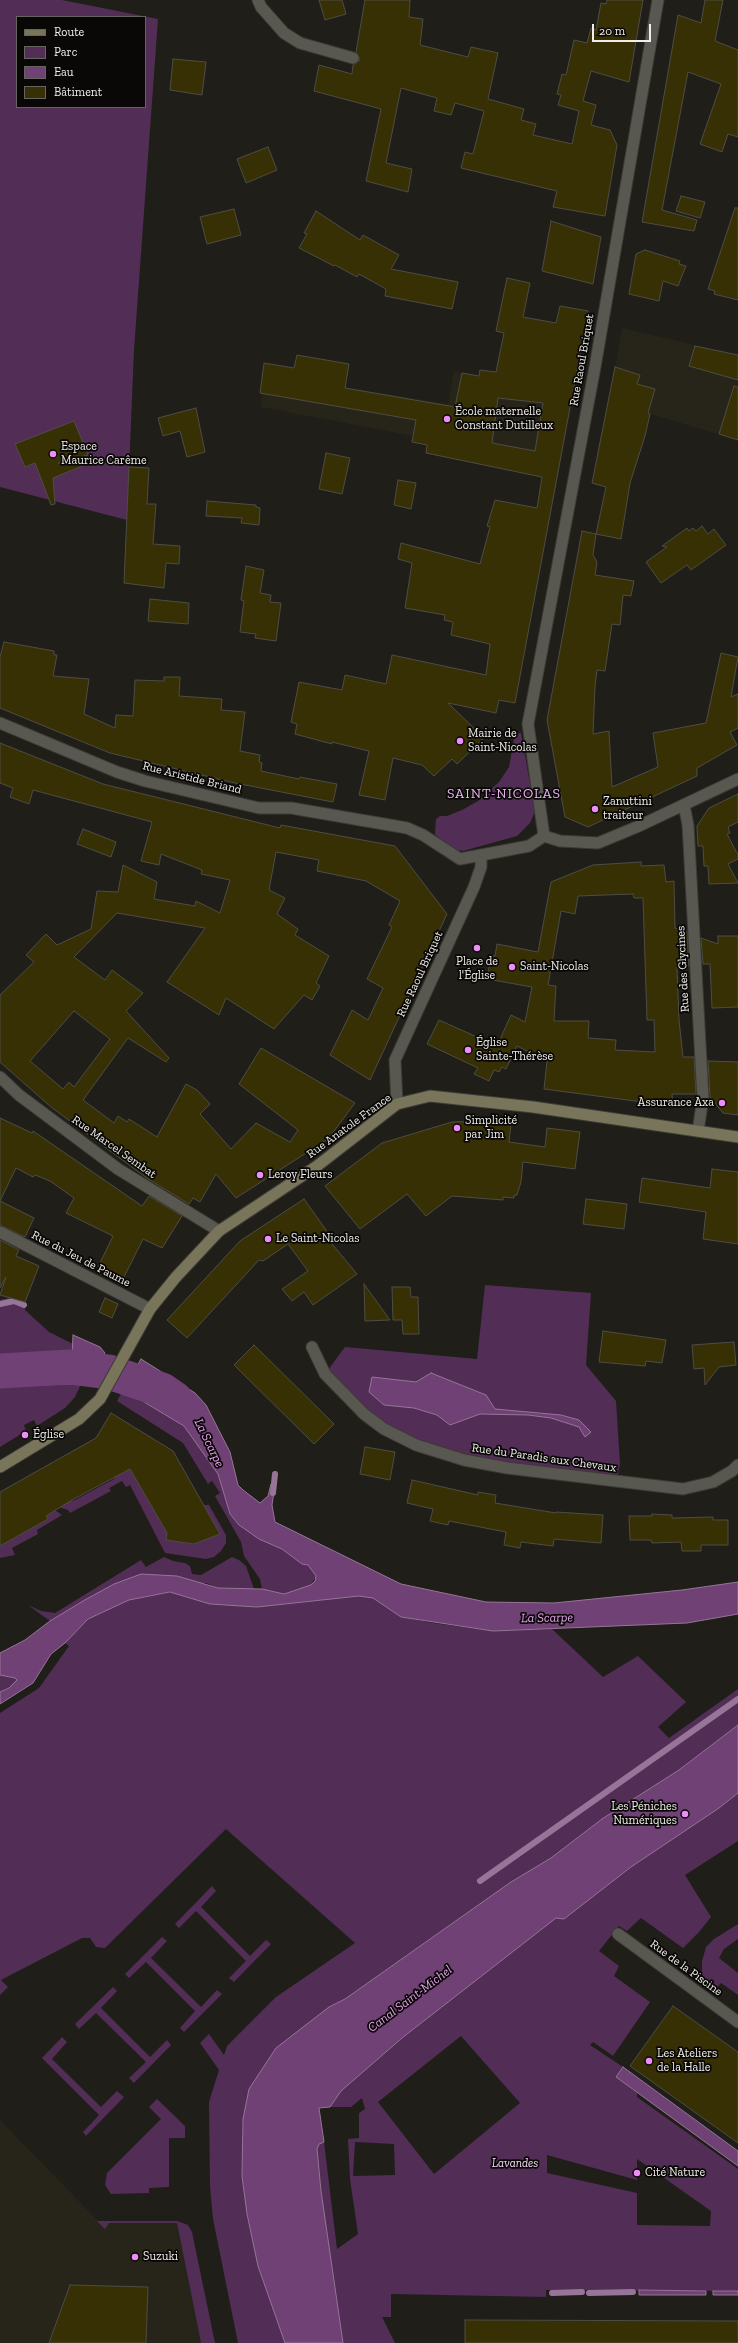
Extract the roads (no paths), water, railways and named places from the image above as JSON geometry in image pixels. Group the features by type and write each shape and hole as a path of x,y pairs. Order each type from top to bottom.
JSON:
{"main road":[{"name":"Rue Anatole France","path":"0,1467 79,1420 100,1399 108,1388 150,1309 176,1276 219,1231 317,1166 397,1104 430,1096 533,1107 738,1137"}],"street":[{"path":"258,0 261,7 284,33 300,43 353,58"},
{"name":"Rue Raoul Briquet","path":"544,836 528,724 594,375 658,0"},
{"name":"Rue Aristide Briand","path":"0,723 117,772 145,781 259,808 291,808 386,824 423,835 460,859 481,857 529,846 544,836"},
{"path":"544,836 560,841 598,843 684,805 738,778"},
{"name":"Rue des Glycines","path":"684,805 688,825 703,1098 698,1131"},
{"name":"Rue Raoul Briquet","path":"397,1104 395,1060 474,887 481,867 481,857"},
{"name":"Rue Marcel Sembat","path":"0,1077 19,1096 118,1168 219,1231"},
{"name":"Rue du Jeu de Paume","path":"0,1232 150,1309"},
{"name":"Rue du Paradis aux Chevaux","path":"312,1347 325,1374 369,1418 384,1429 416,1445 464,1460 514,1469 683,1489 712,1482 732,1471 738,1465"},
{"name":"Rue de la Piscine","path":"618,1934 738,2022"}],"water":[{"path":"73,1335 100,1347 105,1353 88,1383 0,1387 0,1357 72,1357"},
{"path":"141,1359 195,1393 206,1405 230,1452 238,1485 243,1490 260,1503 268,1496 271,1484 275,1485 272,1505 275,1522 401,1584 486,1602 554,1603 682,1590 738,1582 738,1614 687,1623 493,1631 401,1617 373,1598 359,1596 257,1607 210,1604 170,1592 129,1600 88,1619 65,1643 51,1654 33,1683 0,1704 0,1692 9,1688 17,1680 15,1678 0,1675 0,1653 25,1640 50,1621 114,1584 141,1574 177,1576 218,1588 262,1589 284,1594 311,1585 315,1581 316,1576 308,1565 302,1564 282,1549 259,1539 239,1525 230,1514 218,1474 184,1426 134,1396 122,1392"},
{"path":"431,1373 486,1395 495,1409 561,1415 579,1420 591,1432 585,1437 579,1427 551,1418 528,1415 480,1414 450,1425 437,1415 414,1408 384,1405 369,1392 372,1377 416,1382"},
{"name":"Canal Saint-Michel","path":"738,1725 738,1793 719,1808 631,1867 564,1919 556,1918 402,2038 341,2091 330,2107 319,2108 324,2142 319,2144 317,2149 321,2191 343,2343 285,2343 258,2266 247,2214 242,2176 243,2119 249,2089 276,2048 329,2007 345,1999 511,1882 551,1858 602,1819 679,1770"},
{"path":"623,2067 738,2151 738,2166 616,2077"},
{"path":"639,2290 706,2291 706,2295 639,2295"},
{"path":"713,2291 738,2291 738,2295 713,2295"}],"waterway":[{"path":"0,1304 14,1301 24,1305"},
{"name":"La Scarpe","path":"0,1371 69,1367 109,1372 162,1390 175,1399"},
{"path":"273,1493 275,1474"},
{"path":"480,1881 738,1699"},
{"path":"552,2293 582,2292"},
{"path":"589,2293 633,2292"}],"place":[{"name":"École maternelle Constant Dutilleux","path":"447,419"},
{"name":"Espace Maurice Carême","path":"53,454"},
{"name":"Mairie de Saint-Nicolas","path":"460,741"},
{"name":"Zanuttini traiteur","path":"595,809"},
{"name":"Place de l'Église","path":"477,948"},
{"name":"Saint-Nicolas","path":"512,967"},
{"name":"Église Sainte-Thérèse","path":"468,1050"},
{"name":"Assurance Axa","path":"722,1103"},
{"name":"Simplicité par Jim","path":"457,1128"},
{"name":"Leroy Fleurs","path":"260,1175"},
{"name":"Le Saint-Nicolas","path":"268,1239"},
{"name":"Église","path":"25,1435"},
{"name":"Les Péniches Numériques","path":"685,1814"},
{"name":"Les Ateliers de la Halle","path":"649,2061"},
{"name":"Cité Nature","path":"637,2173"},
{"name":"Suzuki","path":"135,2257"}],"district":[{"name":"SAINT-NICOLAS","path":"504,794"}],"park label":[{"name":"Lavandes","path":"515,2164"}]}
